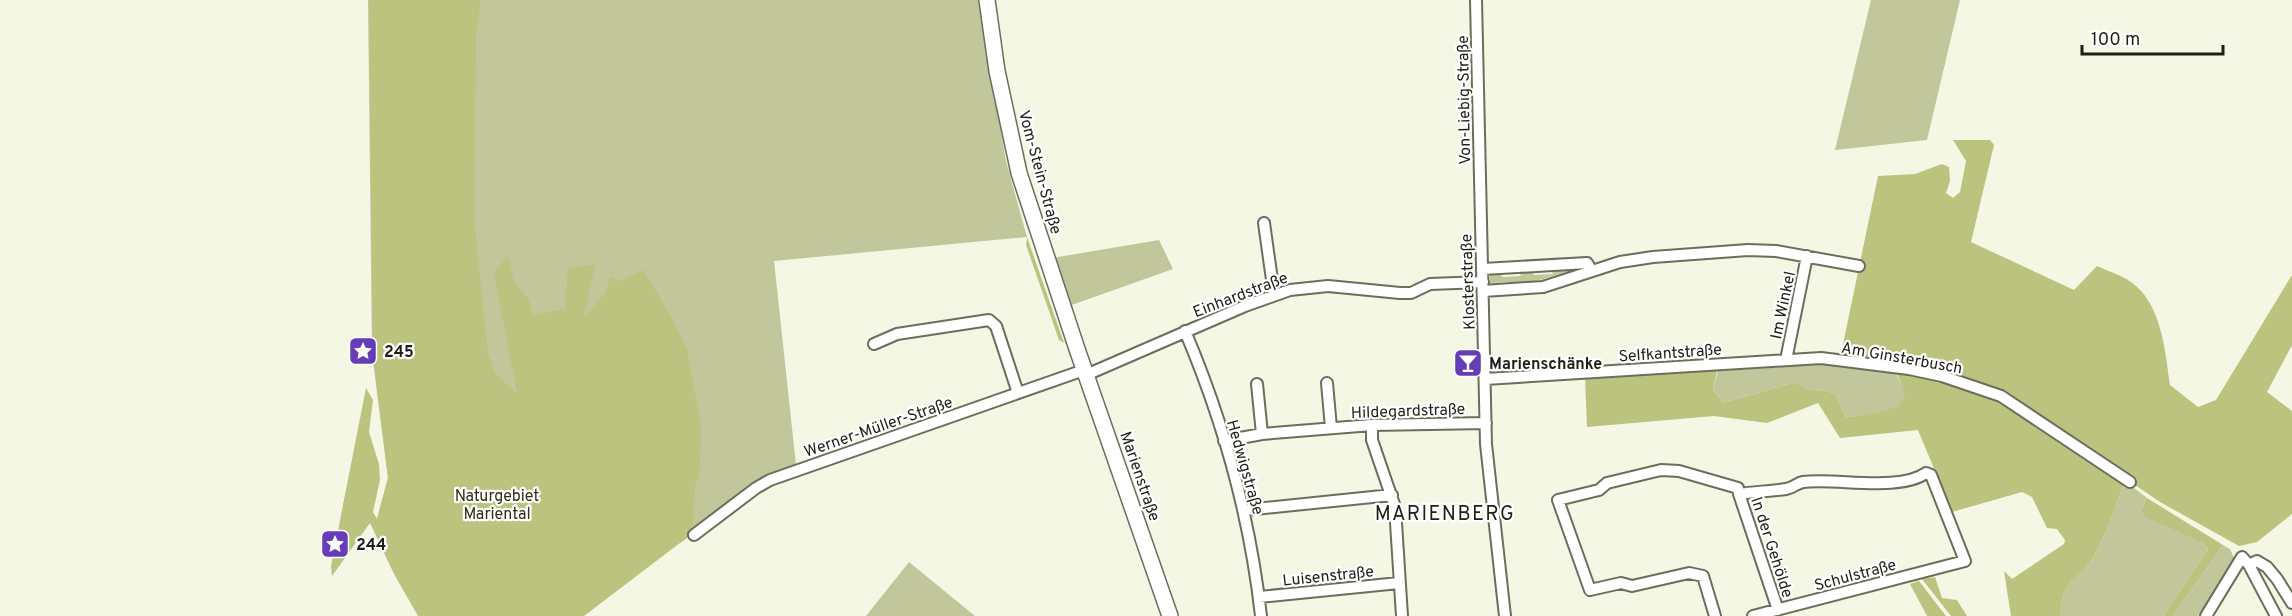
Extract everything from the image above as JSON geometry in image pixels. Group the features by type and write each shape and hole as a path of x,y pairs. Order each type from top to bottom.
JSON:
{"main road":[{"name":"Vom-Stein-Straße","path":"987,0 997,71 1019,173 1077,349"},
{"name":"Marienstraße","path":"1077,349 1170,616"}],"street":[{"name":"Von-Liebig-Straße","path":"1476,0 1480,199"},
{"name":"Klosterstraße","path":"1480,199 1486,423 1505,616"},
{"path":"1263,223 1274,294"},
{"name":"Einhardstraße","path":"1085,372 1274,294 1307,286 1387,294 1410,293 1430,284 1544,287 1620,262 1653,257 1748,250 1807,256 1859,266"},
{"name":"Im Winkel","path":"1786,360 1807,256"},
{"path":"1483,269 1587,263 1592,271"},
{"path":"874,344 897,334 989,320 996,326 1018,393"},
{"name":"Hedwigstraße","path":"1185,331 1224,441 1245,510 1261,616"},
{"name":"Am Ginsterbusch","path":"1786,360 1821,358 1852,360 1942,376 1968,384 2001,396 2130,482"},
{"name":"Selfkantstraße","path":"1485,380 1786,360"},
{"name":"Werner-Müller-Straße","path":"694,535 771,480 1018,393 1085,372"},
{"name":"Hildegardstraße","path":"1327,383 1331,428"},
{"path":"1257,384 1263,434"},
{"name":"Hildegardstraße","path":"1224,441 1263,434 1372,425 1486,423"},
{"path":"1372,425 1371,435 1375,451 1392,495 1402,616"},
{"name":"In der Gehölde","path":"1715,616 1703,576 1698,574 1689,573 1632,586 1621,583 1590,590 1558,500 1599,490 1607,483 1661,470 1679,471 1738,488 1778,610"},
{"name":"In der Gehölde","path":"1739,494 1790,489 1800,482 1844,480 1869,484 1916,481 1929,473 1965,561"},
{"path":"1245,510 1392,495"},
{"name":"Schulstraße","path":"1754,616 1965,561"},
{"path":"2246,561 2257,561 2267,567 2292,603"},
{"path":"2206,616 2246,561"},
{"path":"2246,561 2277,616"},
{"name":"Luisenstraße","path":"1259,597 1400,583"}],"green space":[{"name":"Naturgebiet Mariental","path":"368,0 978,0 1006,161 1027,237 774,261 796,465 767,477 683,541 558,616 443,616 430,603 377,519 388,478 372,354"},
{"name":"Naturgebiet Mariental","path":"369,0 481,0 476,37 474,219 488,352 495,374 517,393 494,274 508,255 514,282 529,299 533,315 565,309 568,268 596,264 583,319 606,292 610,276 620,281 643,270 671,316 687,349 701,425 700,467 695,488 693,533 584,616 418,616 394,574 370,523 332,576 331,566 366,388 373,400 369,432 379,464 380,480 373,512 377,519 388,478 373,354"},
{"path":"1871,0 1960,0 1927,140 1835,150"},
{"path":"1953,140 1990,140 1994,145 1971,242 2074,290 2097,266 2131,282 2141,291 2156,315 2164,343 2170,385 2198,407 2216,400 2292,275 2292,345 2267,392 2292,411 2292,514 2257,542 2239,546 2160,502 2039,420 1942,373 1869,357 1841,354 1878,176 1915,174 1942,164 1949,167 1950,181 1946,193 1953,198 1960,192 1966,161"},
{"path":"1027,237 1065,343 1059,340 1026,245"},
{"path":"1159,240 1173,269 1069,306 1052,258"},
{"path":"1573,266 1576,269 1536,281 1490,283 1490,272 1496,271 1503,277 1521,276 1518,269 1529,268 1534,275 1553,274 1549,267"},
{"path":"1824,364 1896,371 1905,393 1905,400 1893,409 1884,412 1849,417 1845,416 1835,393 1805,388 1795,382 1723,403 1713,389 1718,371"},
{"path":"1718,367 1713,389 1723,403 1795,382 1805,388 1835,393 1845,416 1849,417 1877,413 1899,406 1905,394 1896,371 1935,376 2002,399 2125,481 2098,549 2088,566 2071,582 2063,595 2061,616 2011,616 2004,571 2012,579 2064,544 2065,540 2057,529 2047,528 2032,497 2022,492 1952,512 1918,430 1840,438 1818,403 1767,423 1714,416 1587,427 1585,376"},
{"path":"2125,481 2147,498 2141,510 2203,543 2208,549 2163,616 2061,616 2063,595 2071,582 2088,566 2098,549"},
{"path":"2147,498 2223,545 2173,616 2163,616 2208,549 2203,543 2144,516 2141,510"},
{"path":"2223,545 2230,549 2234,558 2198,616 2173,616"},
{"path":"909,562 975,616 866,616"},
{"path":"1935,577 1942,598 1957,600 1967,616 1951,616 1922,579"},
{"path":"1919,581 1946,616 1927,616 1910,584"}],"place":[{"name":"245","path":"363,351"},
{"name":"Marienschänke","path":"1468,363"},
{"name":"244","path":"335,544"}],"district":[{"name":"MARIENBERG","path":"1445,513"}]}
